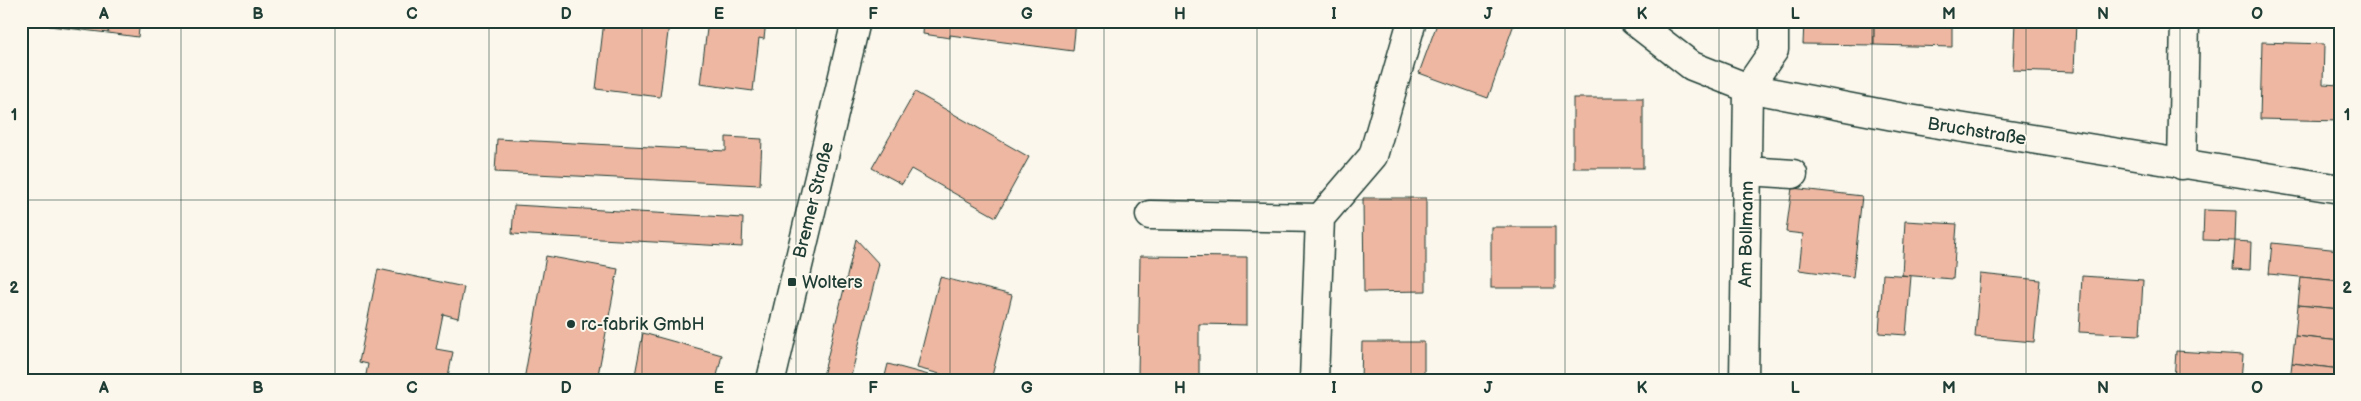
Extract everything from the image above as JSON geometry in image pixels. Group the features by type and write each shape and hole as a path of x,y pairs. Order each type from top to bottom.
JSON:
{"street":[{"name":"Bremer Straße","path":"771,380 792,282 850,52 856,21"},
{"path":"1314,380 1320,218 1373,156 1412,21"},
{"name":"Bruchstraße","path":"1634,21 1692,66 1748,88 1909,119 2340,189"},
{"path":"1748,88 1774,50 1774,21"},
{"path":"2182,164 2185,21"},
{"name":"Am Bollmann","path":"1744,380 1748,88"},
{"path":"1747,171 1793,174"},
{"path":"1150,215 1320,218"}],"building":[{"path":"49,21 110,21 108,33 49,26"},
{"path":"110,21 140,21 138,37 108,33"},
{"path":"604,21 646,21 669,24 660,97 596,89"},
{"path":"708,21 766,21 764,39 759,38 753,91 700,84"},
{"path":"924,21 1076,21 1073,51 950,35 950,38 923,34"},
{"path":"1438,21 1515,21 1488,98 1419,73"},
{"path":"1804,21 1874,21 1874,45 1803,44"},
{"path":"1874,21 1952,21 1952,47 1874,45"},
{"path":"2015,21 2076,21 2074,72 2013,70"},
{"path":"2262,42 2324,44 2323,84 2340,85 2340,121 2260,119"},
{"path":"915,92 1029,157 996,217 911,169 902,184 872,168"},
{"path":"1573,98 1643,98 1643,168 1573,168"},
{"path":"726,137 762,139 760,185 495,172 497,139 726,151"},
{"path":"1792,188 1862,196 1853,277 1799,270 1803,234 1786,232"},
{"path":"1363,198 1426,198 1426,291 1364,292"},
{"path":"514,205 743,218 742,247 512,234"},
{"path":"2204,210 2236,211 2235,241 2203,240"},
{"path":"1905,221 1957,224 1953,279 1902,275"},
{"path":"1491,227 1555,227 1555,288 1491,288"},
{"path":"856,239 879,264 850,380 822,380"},
{"path":"2235,241 2251,242 2250,270 2233,269"},
{"path":"2272,243 2340,250 2340,281 2269,274"},
{"name":"rc-fabrik GmbH","path":"546,256 618,269 597,380 524,380"},
{"path":"1140,256 1247,257 1247,325 1199,324 1199,376 1138,375"},
{"path":"378,269 464,287 458,318 443,314 436,349 453,352 448,376 464,380 365,380 368,364 359,362"},
{"path":"1883,274 1911,276 1906,335 1879,333"},
{"path":"1980,274 2040,280 2034,342 1975,337"},
{"path":"2082,276 2143,280 2140,335 2079,332"},
{"path":"940,277 1012,295 991,380 963,380 917,368"},
{"path":"2301,277 2340,281 2340,309 2298,305"},
{"path":"2298,305 2340,309 2340,341 2295,336"},
{"name":"rc-fabrik GmbH","path":"643,333 722,355 716,380 634,380"},
{"path":"2295,336 2340,341 2340,369 2292,363"},
{"path":"1362,342 1424,342 1424,380 1361,380"},
{"path":"2176,351 2243,355 2241,380 2174,380"},
{"path":"2292,363 2340,369 2340,380 2290,380"},
{"path":"888,364 947,380 884,380"}],"place":[{"name":"Wolters","path":"792,282"},
{"name":"rc-fabrik GmbH","path":"571,324"}]}
